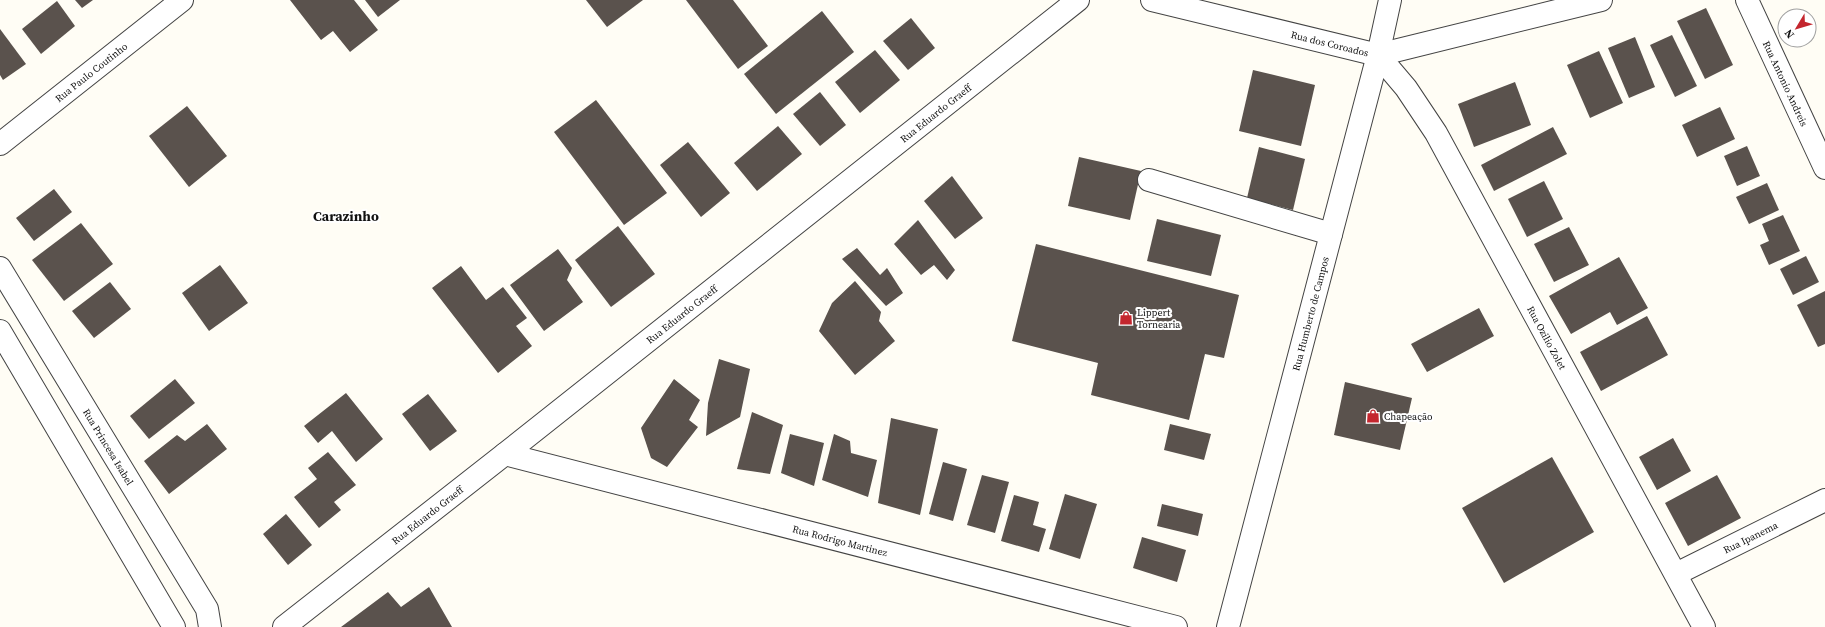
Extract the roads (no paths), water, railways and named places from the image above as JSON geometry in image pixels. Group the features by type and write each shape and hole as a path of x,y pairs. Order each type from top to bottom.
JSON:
{"street":[{"name":"Rua Paulo Coutinho","path":"0,144 182,0"},
{"name":"Rua Eduardo Graeff","path":"284,627 1078,0"},
{"name":"Rua dos Coroados","path":"1152,0 1378,55 1601,0"},
{"name":"Rua Humberto de Campos","path":"1228,627 1378,55 1390,0"},
{"name":"Rua Antonio Andreis","path":"1746,0 1825,168"},
{"name":"Rua Ozilio Zolet","path":"1378,55 1406,88 1436,133 1704,627"},
{"path":"1149,180 1331,234"},
{"name":"Rua Princesa Isabel","path":"0,268 207,609 210,627"},
{"path":"0,331 174,627"},
{"name":"Rua Rodrigo Martinez","path":"505,454 1176,627"},
{"name":"Rua Ipanema","path":"1676,574 1825,500"}],"place":[{"name":"Lippert Tornearia","path":"1126,318"},
{"name":"Chapeação","path":"1373,416"}],"district":[{"name":"Carazinho","path":"346,216"}]}
